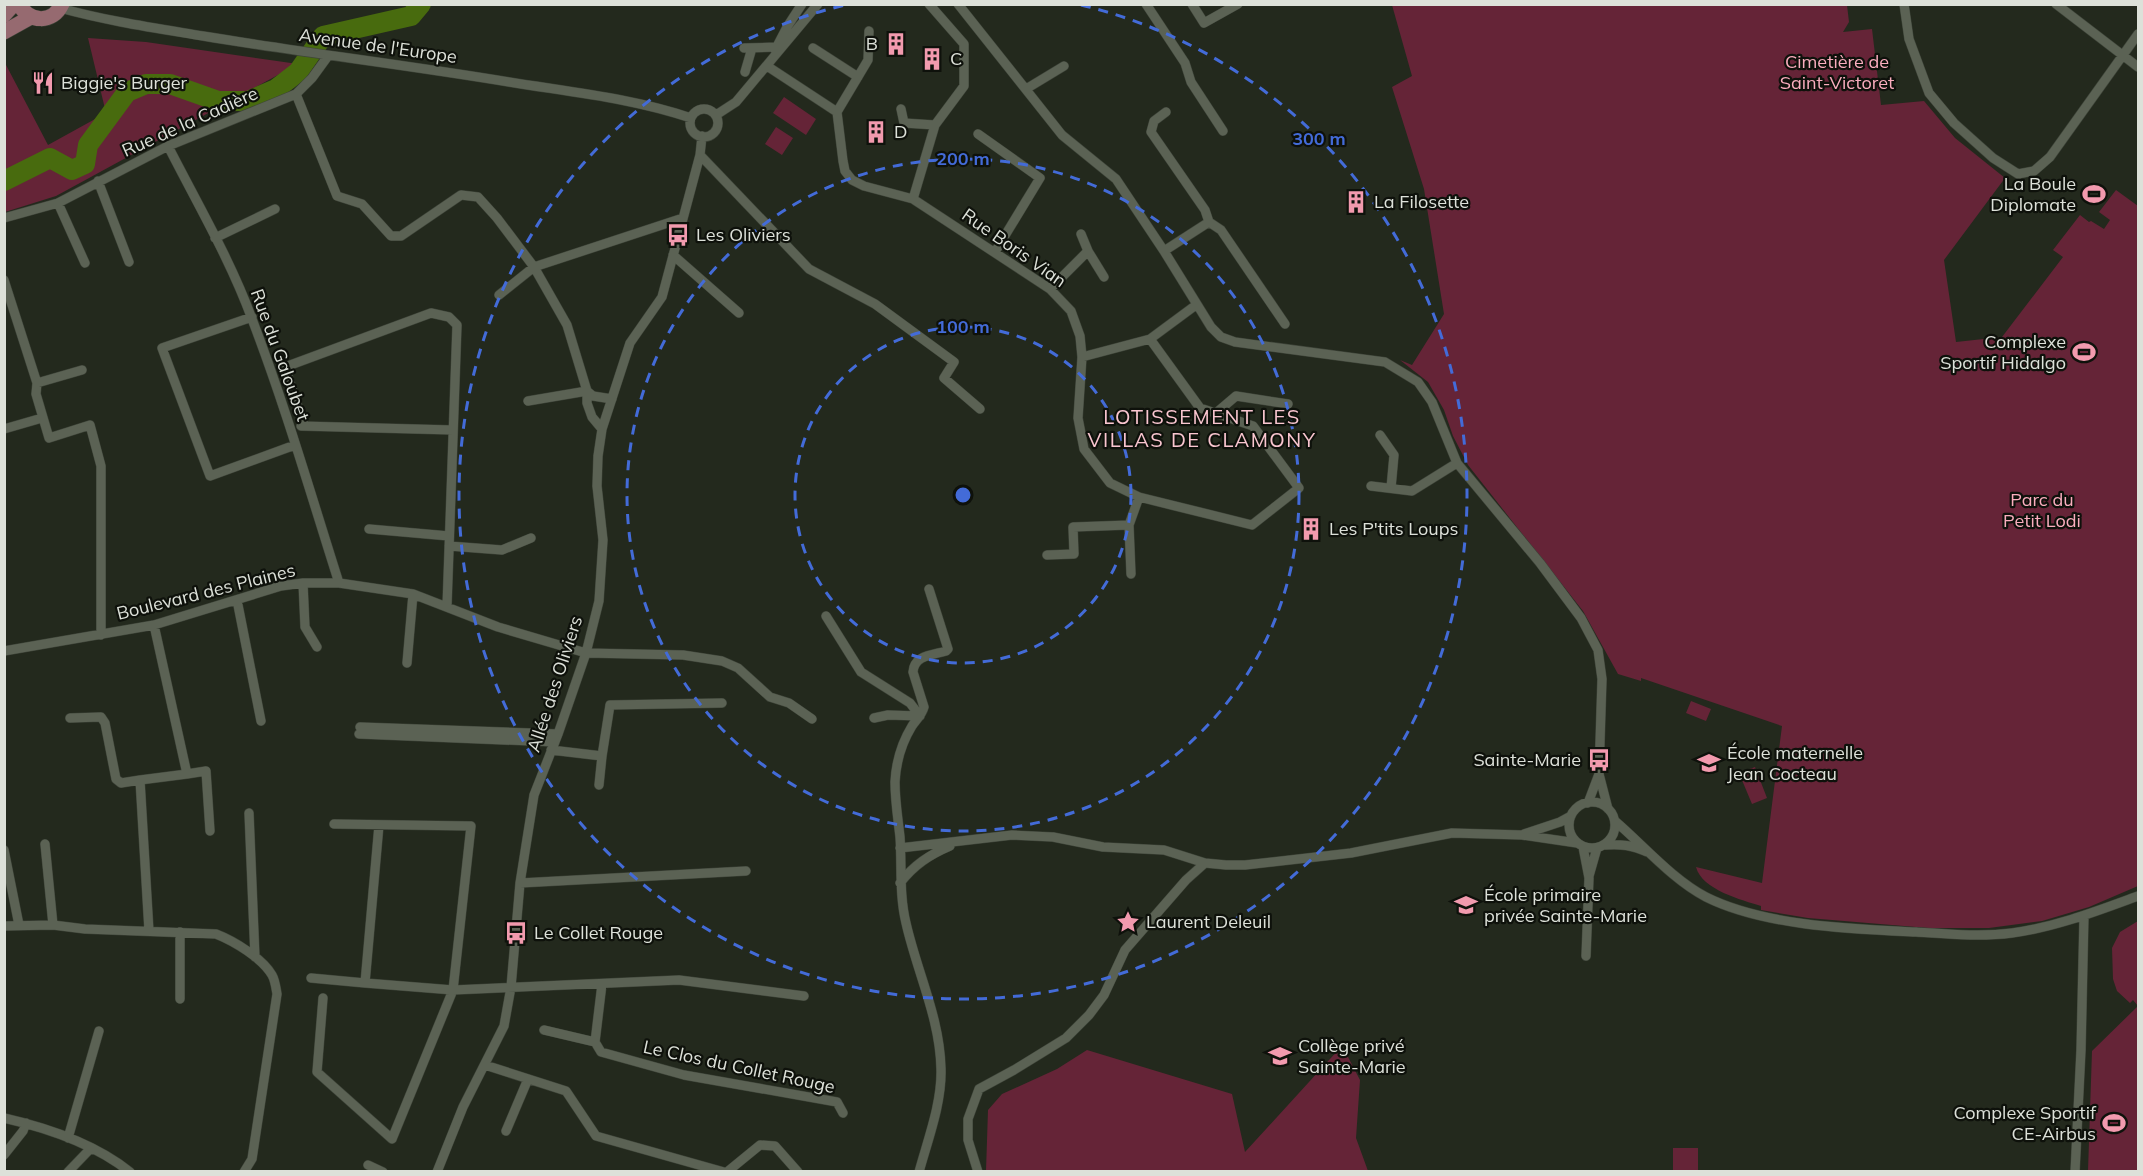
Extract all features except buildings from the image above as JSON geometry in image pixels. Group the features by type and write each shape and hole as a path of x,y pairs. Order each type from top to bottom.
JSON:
{"main road":[{"path":"4,15 14,4"},
{"path":"19,4 25,13 37,19 50,17 61,6"},
{"path":"4,32 31,17"}],"street":[{"path":"767,66 802,4"},
{"path":"716,116 736,102 818,4"},
{"path":"913,199 935,125 964,86 964,44 929,4"},
{"path":"958,4 1062,135 1116,179 1211,327 1221,337 1235,342 1385,362 1418,382 1432,402 1456,463 1540,563 1581,618 1598,650 1602,679 1599,774 1608,809 1615,820 1676,876 1706,897 1752,913 1809,923 1891,931 1978,935 2036,928 2084,916 2139,896"},
{"path":"1146,4 1185,63 1191,82 1223,131"},
{"path":"1192,4 1204,23 1238,4"},
{"path":"1904,4 1909,39 1929,93 1954,123 1993,158 2018,174 2034,171 2050,157 2139,34"},
{"path":"2056,4 2139,67"},
{"name":"Avenue de l'Europe","path":"61,6 104,20 290,51 458,73 617,99 661,108 691,118"},
{"path":"767,66 837,112 868,60 869,31"},
{"path":"755,79 742,73 748,48 777,47"},
{"path":"813,48 858,77"},
{"name":"Rue de la Cadière","path":"4,219 58,203 168,146 296,94 312,78 325,56"},
{"path":"1026,90 1064,66"},
{"path":"296,94 337,196 362,204 391,236 401,236 461,195 478,197 534,267 567,325 586,391 587,403 592,417 602,429"},
{"path":"705,109 716,116 718,124 714,132 702,136 692,130 691,118 697,111 705,109"},
{"path":"901,110 904,123 935,125"},
{"name":"Rue Boris Vian","path":"837,112 845,171 852,180 864,186 913,199 1050,289 1071,311 1080,336 1082,357 1078,418 1084,449 1110,483 1139,497 1252,525 1299,488 1253,426 1216,413"},
{"path":"1166,112 1154,121 1151,132 1205,210 1209,222 1221,230 1284,324"},
{"path":"978,134 1040,178 995,252"},
{"name":"Allée des Oliviers","path":"437,1172 463,1107 504,1026 512,987 520,883 534,795 586,653 598,601 603,540 597,486 602,429 630,343 662,297 700,154 702,136"},
{"name":"Rue du Galoubet","path":"168,146 252,317 339,583"},
{"path":"700,154 808,269 875,304 954,362 944,378 980,409"},
{"path":"98,181 129,262"},
{"path":"58,203 85,263"},
{"path":"215,238 275,209"},
{"path":"499,295 534,267 683,218"},
{"path":"1164,251 1209,222"},
{"path":"1082,234 1088,251 1104,277"},
{"path":"1050,289 1088,251"},
{"path":"673,255 739,313"},
{"path":"4,280 37,383 36,394 49,438 90,425 93,435 101,466 101,635"},
{"path":"1082,357 1150,339 1196,304"},
{"path":"304,425 285,367 431,313 449,317 457,326 447,606"},
{"path":"252,317 162,348 210,476 295,445"},
{"path":"1150,339 1200,408 1216,413 1236,396 1288,404"},
{"path":"37,383 82,370"},
{"path":"528,400 586,391 593,396 612,399"},
{"path":"4,429 42,418"},
{"path":"290,429 304,425 453,430"},
{"path":"1380,435 1394,456 1391,488"},
{"path":"1371,486 1412,491 1456,463"},
{"path":"1131,574 1129,525 1139,497"},
{"path":"1047,555 1074,554 1073,527 1129,525"},
{"path":"369,529 449,536"},
{"path":"449,546 502,550 531,538"},
{"path":"303,583 305,627 317,647"},
{"name":"Boulevard des Plaines","path":"4,651 154,625 281,586 303,583 339,583 413,594 498,627 586,653 683,655 722,661 738,668 770,697 789,703 812,719"},
{"path":"919,1172 940,1091 941,1069 938,1040 926,989 906,926 900,883 896,799 897,761 909,732 924,707 913,666 921,658 948,649 929,589"},
{"path":"407,663 413,594"},
{"path":"237,600 261,721"},
{"path":"826,616 861,672 910,703 920,716"},
{"path":"154,625 188,774"},
{"path":"599,785 610,705 722,703"},
{"path":"874,718 888,715 920,716"},
{"path":"70,718 101,717 105,723 116,779 121,783 206,771 210,831"},
{"path":"359,731 555,742 602,756"},
{"path":"1588,803 1599,774"},
{"path":"140,780 149,931"},
{"path":"1522,835 1560,822 1571,816 1581,805 1588,803 1602,805 1608,809"},
{"path":"249,813 255,957"},
{"path":"1571,816 1570,831 1580,844 1589,878 1586,956"},
{"path":"1589,878 1601,846 1614,834 1615,820"},
{"path":"323,998 317,1072 392,1139 453,990 471,826 334,824"},
{"path":"365,983 379,825"},
{"path":"900,848 1012,835 1053,837 1103,847 1164,850 1205,863 1245,865 1343,854 1441,834 1482,832 1601,846 1621,844 1635,846 1654,855"},
{"path":"900,883 924,858 957,842"},
{"path":"45,844 53,925"},
{"path":"4,850 19,925"},
{"path":"978,1172 968,1140 968,1119 979,1089 1066,1038 1089,1015 1104,995 1125,950 1179,887 1205,863"},
{"path":"520,883 746,871"},
{"path":"2075,1172 2084,916"},
{"path":"4,926 53,925 216,934 231,940 255,957 272,975 277,994 252,1159 244,1172"},
{"path":"180,932 180,999"},
{"path":"311,978 453,990 679,980 804,996"},
{"path":"595,1042 602,984"},
{"name":"Le Clos du Collet Rouge","path":"544,1030 595,1042 601,1052 684,1075 837,1102 843,1113"},
{"path":"68,1138 99,1031"},
{"path":"485,1065 566,1091 596,1136 726,1172 760,1145 775,1146 798,1172"},
{"path":"506,1131 528,1079"},
{"path":"4,1118 26,1123 92,1148 117,1161 130,1172"},
{"path":"4,1155 24,1131 26,1123"},
{"path":"68,1172 92,1148"},
{"path":"368,1165 383,1172"}],"green space":[{"path":"1392,5 1847,5 1849,22 1843,32 1872,29 1881,105 1924,101 1955,138 2005,178 1944,260 1956,342 2002,337 2063,257 2053,250 2080,215 2104,229 2110,220 2099,212 2116,190 2138,206 2138,886 2089,907 2042,921 1989,928 1928,928 1808,918 1761,910 1761,906 1714,888 1700,875 1696,867 1762,883 1782,726 1641,678 1641,681 1618,674 1583,611 1468,465 1453,436 1444,410 1428,382 1400,360 1412,365 1444,314 1424,189 1392,87 1412,76"},
{"path":"88,38 146,42 298,64 56,196 5,212 5,63 48,145 106,113"},
{"path":"784,97 816,119 806,135 773,113"},
{"path":"776,127 793,138 782,155 765,144"},
{"path":"1691,701 1711,709 1706,721 1686,713"},
{"path":"1755,767 1767,798 1752,804 1739,773"},
{"path":"2138,921 2138,1006 2133,1000 2130,1003 2117,991 2113,979 2112,948 2120,932"},
{"name":"Complexe Sportif CE-Airbus","path":"2138,1006 2138,1171 2088,1171 2092,1051"},
{"path":"1340,1048 1348,1057 1360,1080 1356,1138 1368,1171 986,1171 988,1110 1002,1094 1057,1069 1087,1050 1232,1094 1245,1152"},
{"path":"1673,1148 1698,1148 1698,1171 1673,1171"}],"waterway":[{"path":"4,181 50,158 72,170 85,164 88,145 127,92 146,84 170,84 218,101 248,101 276,89 298,72 323,36 411,16 421,4"}],"place":[{"name":"B","path":"896,44"},
{"name":"C","path":"932,59"},
{"name":"Biggie's Burger","path":"43,83"},
{"name":"D","path":"876,132"},
{"name":"La Boule Diplomate","path":"2094,194"},
{"name":"La Filosette","path":"1356,202"},
{"name":"Les Oliviers","path":"678,235"},
{"name":"Complexe Sportif Hidalgo","path":"2084,352"},
{"name":"Les P'tits Loups","path":"1311,529"},
{"name":"Sainte-Marie","path":"1599,760"},
{"name":"École maternelle Jean Cocteau","path":"1709,763"},
{"name":"École primaire privée Sainte-Marie","path":"1466,905"},
{"name":"Laurent Deleuil","path":"1128,922"},
{"name":"Le Collet Rouge","path":"516,933"},
{"name":"Collège privé Sainte-Marie","path":"1280,1056"},
{"name":"Complexe Sportif CE-Airbus","path":"2114,1123"}],"district":[{"name":"LOTISSEMENT LES VILLAS DE CLAMONY","path":"1202,428"}],"park label":[{"name":"Cimetière de Saint-Victoret","path":"1837,72"},
{"name":"Parc du Petit Lodi","path":"2042,510"}]}
